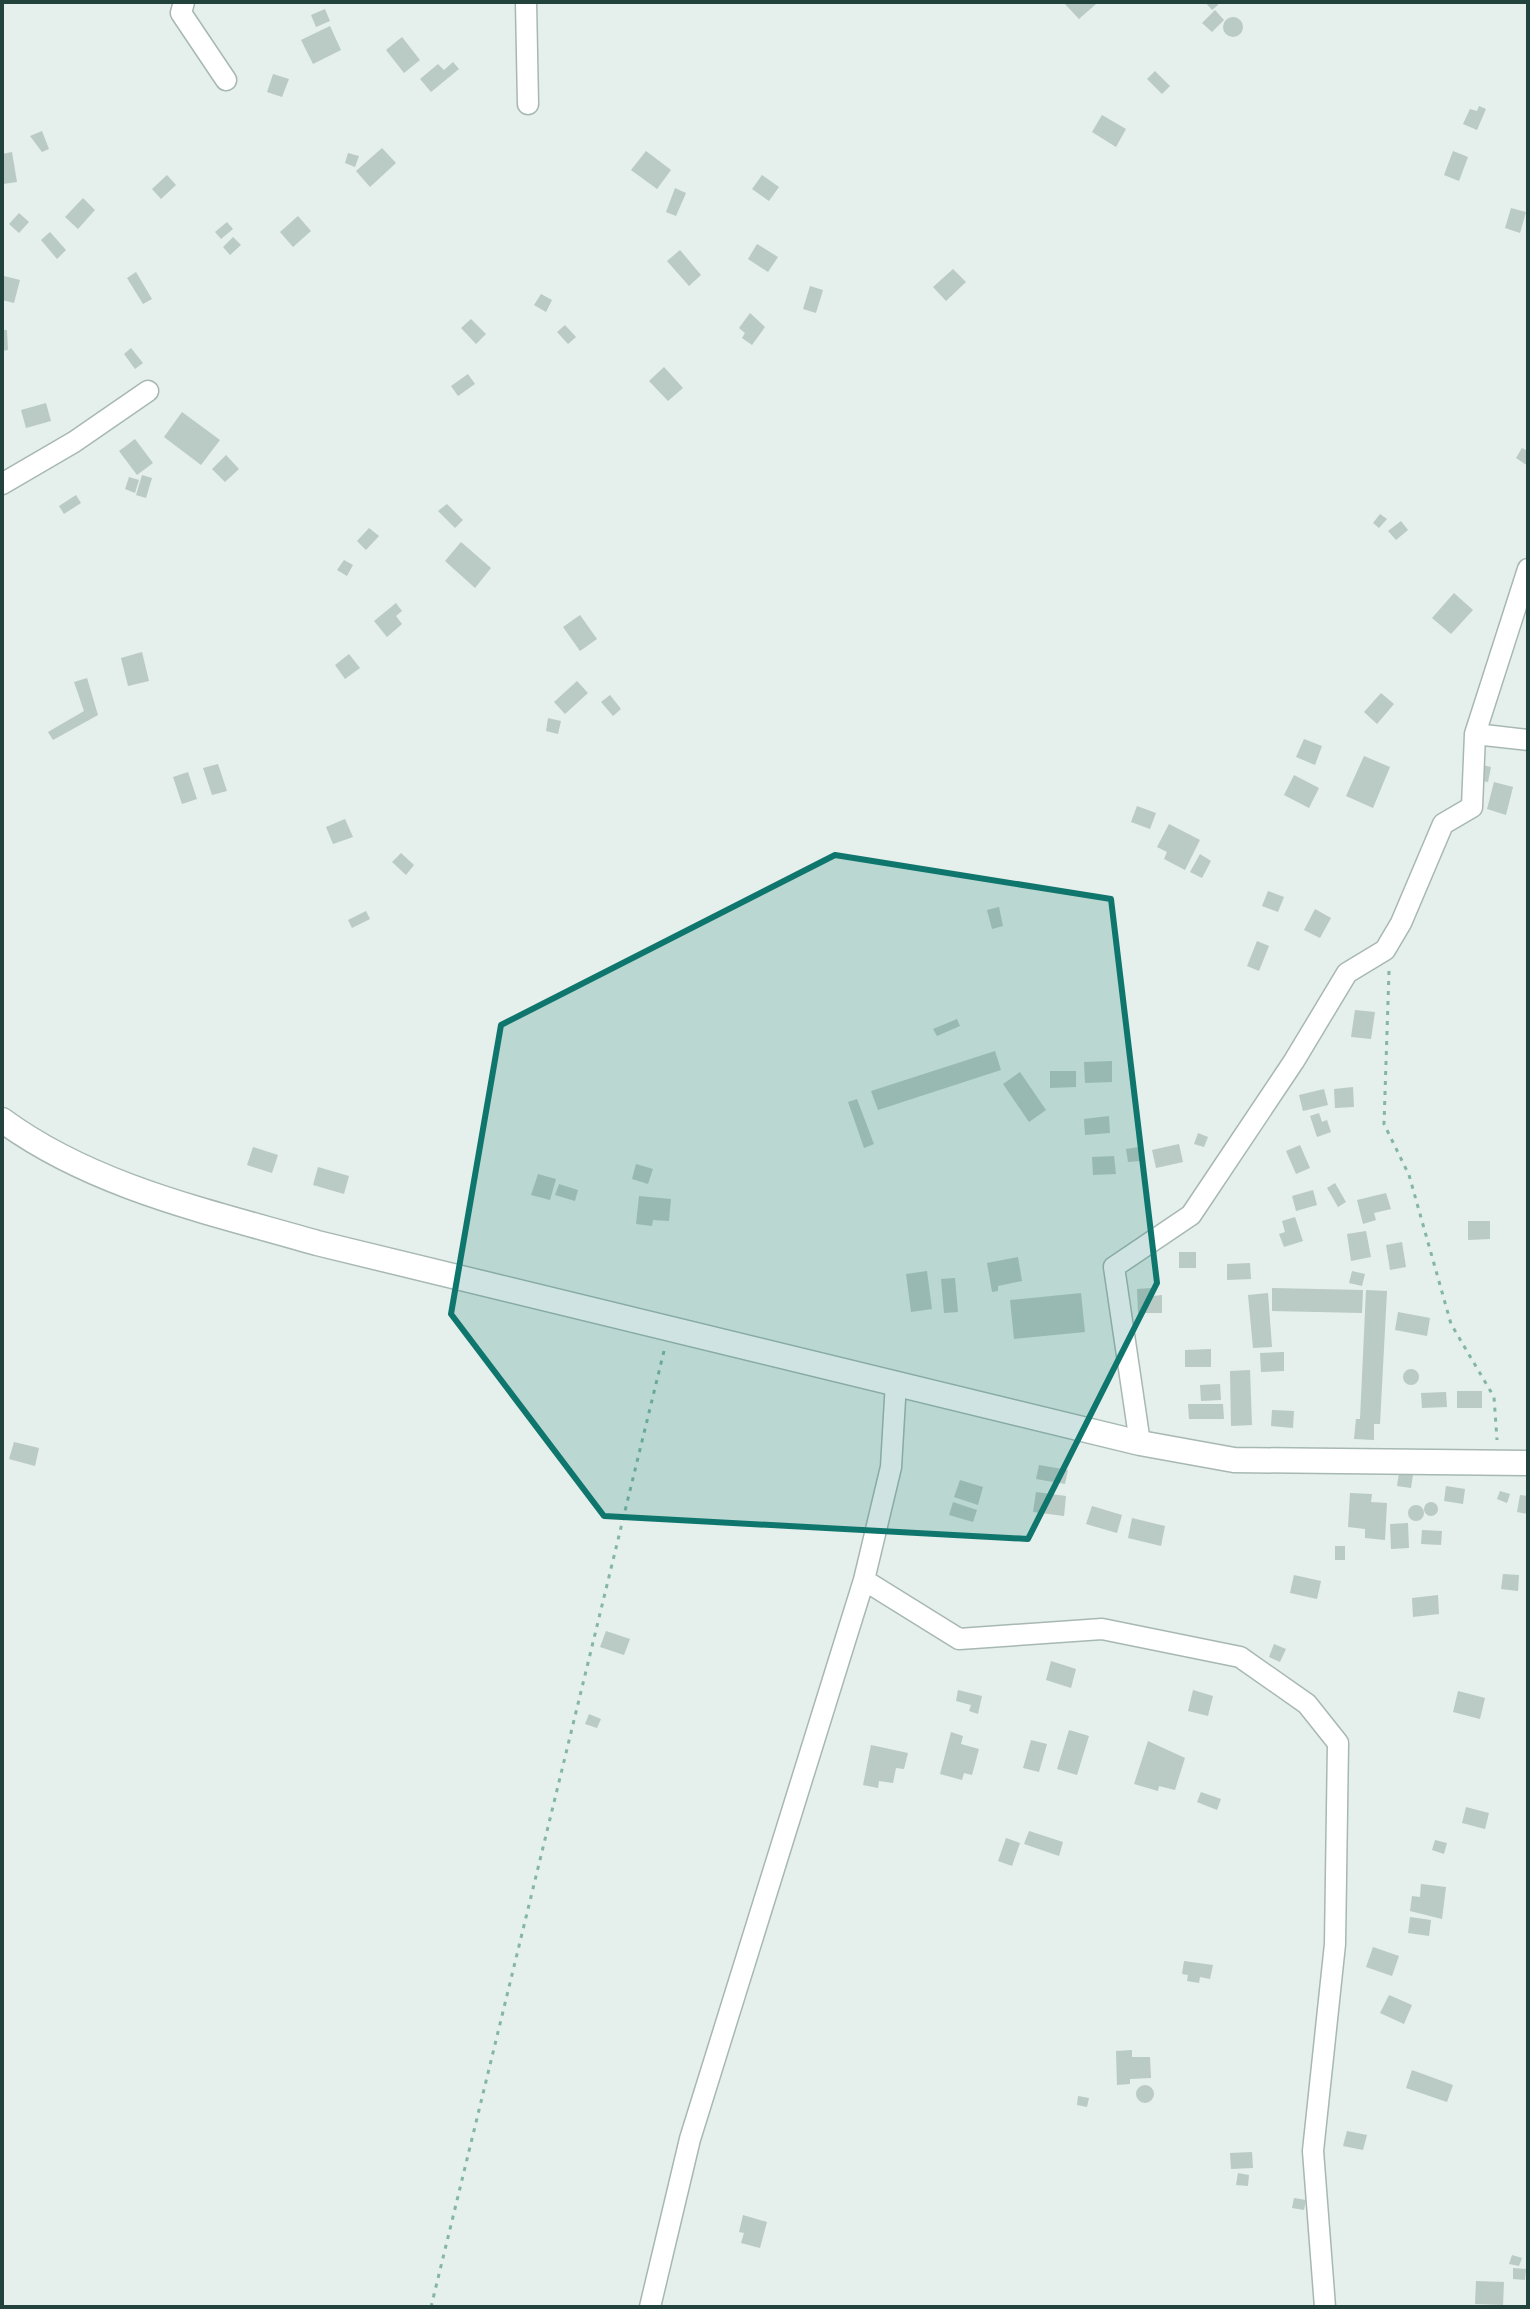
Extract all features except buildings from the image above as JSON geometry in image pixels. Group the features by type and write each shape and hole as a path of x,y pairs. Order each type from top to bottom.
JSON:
{"street":[{"path":"184,2 181,13 226,80"},
{"path":"526,2 528,104"},
{"path":"2,484 74,442 148,391"},
{"path":"1140,1443 1114,1267 1191,1215 1294,1061 1347,973 1385,950 1443,824 1472,807 1475,734 1528,569"},
{"path":"1475,734 1528,740"},
{"path":"2,1120 33,1143 103,1176 189,1206 495,1289 896,1382 1140,1443 1234,1460 1528,1463"},
{"path":"650,2307 690,2139 864,1580 891,1467 896,1382"},
{"path":"864,1580 959,1639 1102,1629 1240,1657 1307,1704 1338,1743 1335,1944 1313,2151 1325,2307"}],"path":[{"path":"1391,940 1384,1124 1409,1175 1451,1324 1494,1397 1498,1464"},
{"path":"431,2307 669,1328"}],"highlighted area":[{"path":"835,855 1111,899 1157,1283 1028,1539 604,1516 451,1314 501,1025"}]}
